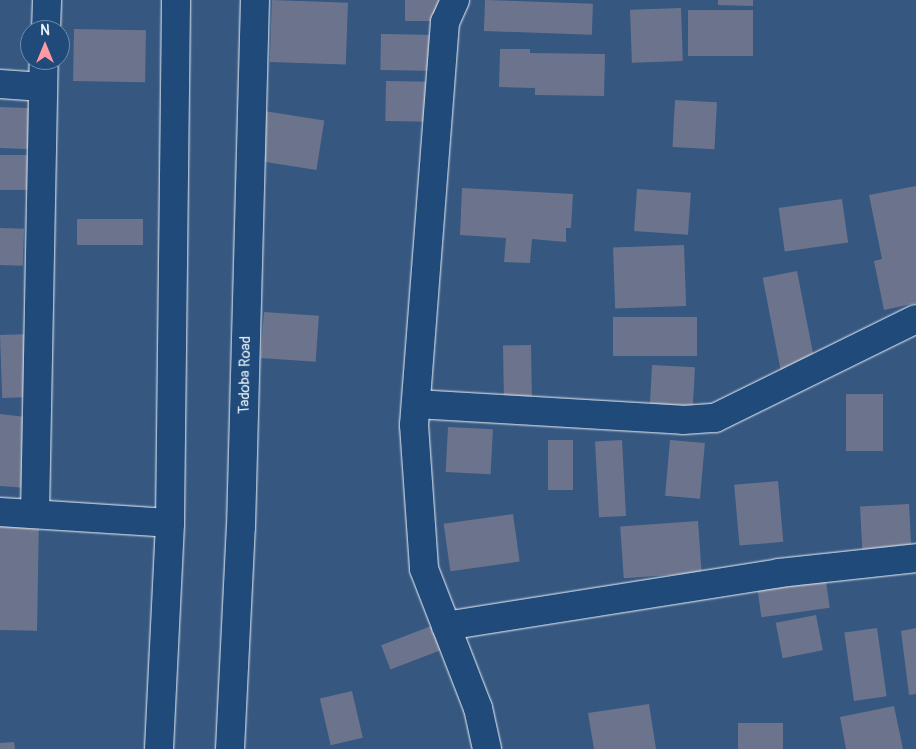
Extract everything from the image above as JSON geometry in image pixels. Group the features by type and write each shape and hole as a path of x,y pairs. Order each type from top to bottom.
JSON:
{"street":[{"path":"46,20 47,0"},
{"path":"159,749 170,523 176,0"},
{"name":"Tadoba Road","path":"230,749 242,526 255,0"},
{"path":"455,0 445,22 414,425 424,569 478,708 487,749"},
{"path":"34,514 44,70"},
{"path":"0,84 43,87"},
{"path":"416,404 683,420 715,418 916,319"},
{"path":"0,512 170,523"},
{"path":"446,626 779,573 916,558"}],"building":[{"path":"272,0 348,3 346,65 270,62"},
{"path":"405,0 441,0 441,21 405,21"},
{"path":"485,0 593,4 592,35 484,31"},
{"path":"718,0 753,0 753,6 718,5"},
{"path":"681,8 683,61 632,63 630,10"},
{"path":"688,10 753,10 753,56 688,56"},
{"path":"74,29 146,30 145,82 73,81"},
{"path":"381,34 439,35 438,71 380,70"},
{"path":"500,49 530,49 530,53 605,54 604,96 535,95 535,88 499,87"},
{"path":"386,81 431,82 430,122 385,121"},
{"path":"675,100 717,102 714,149 673,147"},
{"path":"0,107 35,108 34,149 0,148"},
{"path":"264,111 324,121 316,170 256,160"},
{"path":"0,155 34,155 34,190 0,190"},
{"path":"916,186 916,303 884,310 874,261 882,259 869,195"},
{"path":"462,188 573,194 571,228 566,228 566,242 532,239 530,263 504,262 506,238 460,235"},
{"path":"637,189 691,193 688,235 634,231"},
{"path":"842,199 848,243 785,251 779,208"},
{"path":"77,219 143,219 143,245 77,245"},
{"path":"0,228 24,229 23,266 0,265"},
{"path":"684,245 686,306 615,308 613,247"},
{"path":"797,271 815,363 781,370 763,278"},
{"path":"264,312 319,316 316,362 261,358"},
{"path":"613,317 697,317 697,356 613,356"},
{"path":"31,334 33,397 2,398 0,335"},
{"path":"503,345 531,345 532,400 504,400"},
{"path":"652,365 695,367 692,414 650,412"},
{"path":"846,394 883,394 883,451 846,451"},
{"path":"0,414 34,418 27,488 0,486"},
{"path":"448,427 493,429 491,474 446,472"},
{"path":"548,440 573,440 573,490 548,490"},
{"path":"622,440 626,516 599,517 595,441"},
{"path":"670,440 705,443 700,499 665,496"},
{"path":"778,481 783,542 739,546 734,485"},
{"path":"909,504 911,548 862,551 860,507"},
{"path":"513,514 520,562 450,571 444,524"},
{"path":"0,517 39,518 37,631 0,630"},
{"path":"698,521 702,573 624,578 620,526"},
{"path":"826,581 830,608 761,617 758,591"},
{"path":"816,615 823,650 783,658 776,623"},
{"path":"439,623 448,647 390,669 381,645"},
{"path":"877,628 887,696 854,701 844,633"},
{"path":"916,628 916,694 909,695 901,631"},
{"path":"352,691 363,738 331,745 320,698"},
{"path":"649,704 656,749 594,749 588,713"},
{"path":"894,706 903,749 846,749 840,717"},
{"path":"738,723 783,723 783,749 738,749"},
{"path":"14,742 15,749 0,749 0,743"}]}
